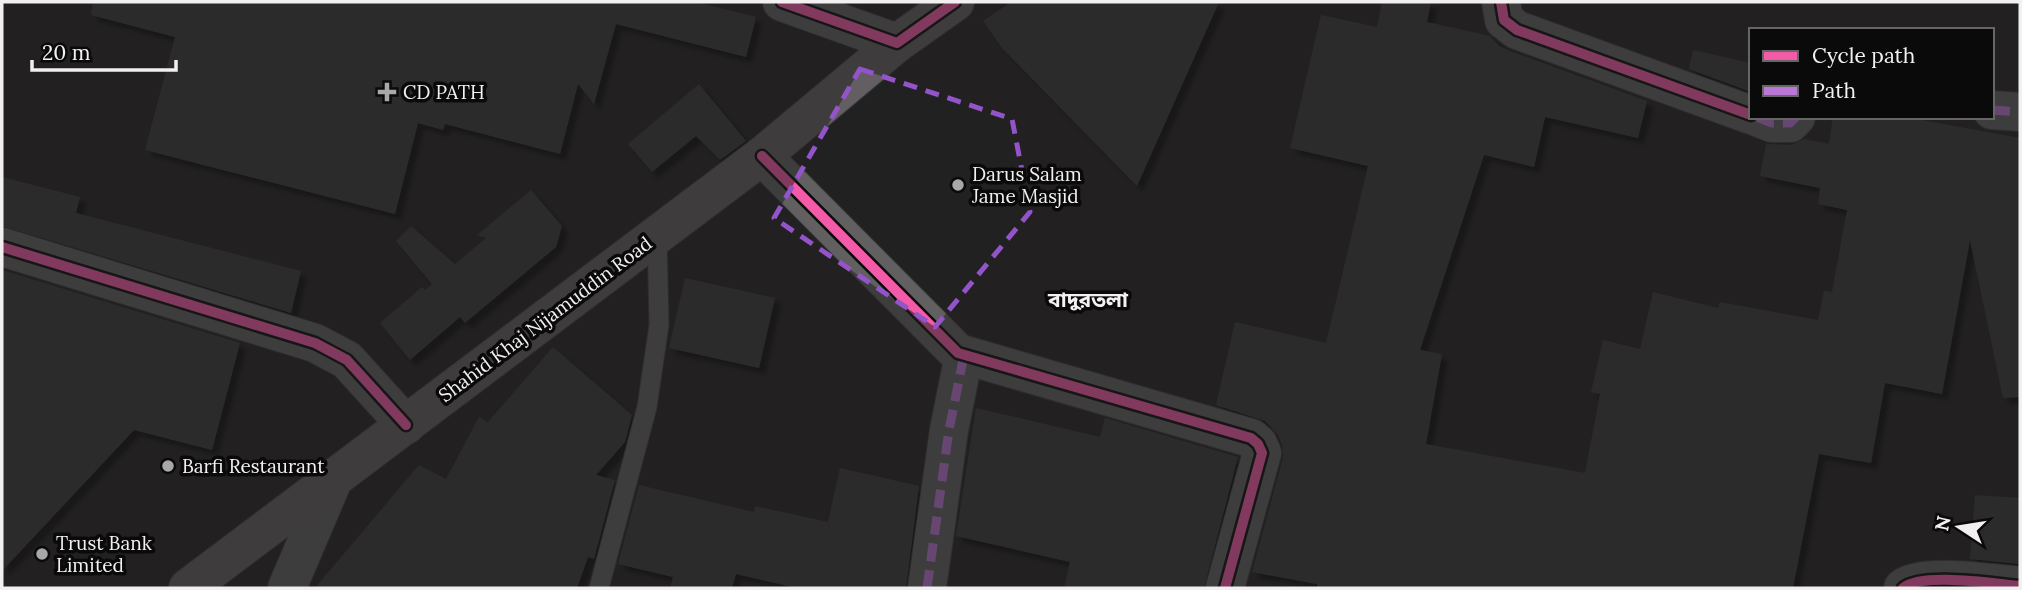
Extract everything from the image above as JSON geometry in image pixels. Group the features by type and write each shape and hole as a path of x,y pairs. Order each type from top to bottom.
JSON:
{"main road":[{"name":"Shahid Khaj Nijamuddin Road","path":"188,588 762,156 897,43 955,2"}],"street":[{"path":"782,2 897,43"},
{"path":"1501,2 1504,20 1517,30 1749,114"},
{"path":"1994,110 2020,112"},
{"path":"1763,119 1781,123 1790,123 1794,119"},
{"path":"762,156 958,353 1251,438 1258,444 1262,453 1225,588"},
{"path":"2,247 315,343 346,360 406,425"},
{"path":"927,588 949,430 964,355"},
{"path":"287,588 333,480"},
{"path":"1903,588 1909,583 1930,580 2020,586"}],"lane":[{"path":"599,588 647,407 659,325 657,235"}],"highlighted area":[{"path":"860,69 1012,119 1030,212 935,327 774,218"}],"building":[{"path":"93,2 696,2 756,17 746,57 616,24 594,104 578,84 560,154 445,124 443,130 418,123 395,214 145,150 175,37 91,15"},
{"path":"1011,2 1219,2 1137,186 1002,48 983,21"},
{"path":"1382,2 1431,2 1427,22 1490,36 1499,46 1510,51 1647,101 1638,138 1545,117 1534,167 1484,155 1420,350 1442,354 1426,444 1585,473 1600,394 1591,392 1603,340 1640,349 1653,292 1718,308 1720,302 1818,320 1824,291 1832,292 1847,210 1818,204 1820,188 1760,176 1766,144 1791,145 1805,139 1829,144 1833,119 1916,119 2020,138 2020,397 2003,398 1970,240 1942,394 1885,383 1871,463 1819,454 1793,588 1317,588 1317,584 1252,572 1283,458 1278,435 1265,421 1216,405 1235,322 1326,343 1368,166 1290,148 1321,15 1377,27"},
{"path":"1693,50 1749,63 1749,91 1689,69"},
{"path":"699,84 746,141 720,160 696,136 652,172 628,144"},
{"path":"2,177 80,197 76,213 301,271 291,313 2,226"},
{"path":"531,190 562,226 556,247 465,323 460,317 410,360 380,323 422,287 425,290 432,284 396,241 411,226 455,264 486,238 477,235"},
{"path":"2,270 240,343 212,450 134,430 2,571"},
{"path":"685,278 775,298 759,368 669,348"},
{"path":"553,347 632,415 625,442 596,475 615,480 594,559 588,557 577,588 315,588 419,465 446,479 479,417 488,422"},
{"path":"976,408 1100,437 1105,418 1238,457 1204,588 1064,588 1070,562 956,536"},
{"path":"840,468 919,486 906,588 797,588 736,574 732,588 670,588 673,577 618,564 639,485 754,512 755,506 828,522"},
{"path":"1975,495 2020,498 2020,564 1970,559"}],"marked path":[{"path":"1994,110 2020,112"},
{"path":"1762,119 1772,123 1790,123 1794,119"},
{"path":"927,588 949,430 964,355"}],"cycle path":[{"path":"782,2 897,43 955,2"},
{"path":"1501,2 1504,20 1517,30 1749,114"},
{"path":"762,156 958,353 1251,438 1258,444 1262,453 1225,588"},
{"path":"2,247 315,343 347,360 406,425"},
{"path":"1903,588 1912,583 1942,580 2020,586"}],"place":[{"name":"CD PATH","path":"387,92"},
{"name":"Darus Salam Jame Masjid","path":"958,185"},
{"name":"Barfi Restaurant","path":"168,466"},
{"name":"Trust Bank Limited","path":"42,554"}],"district":[{"name":"বাদুরতলা","path":"1088,299"}]}
